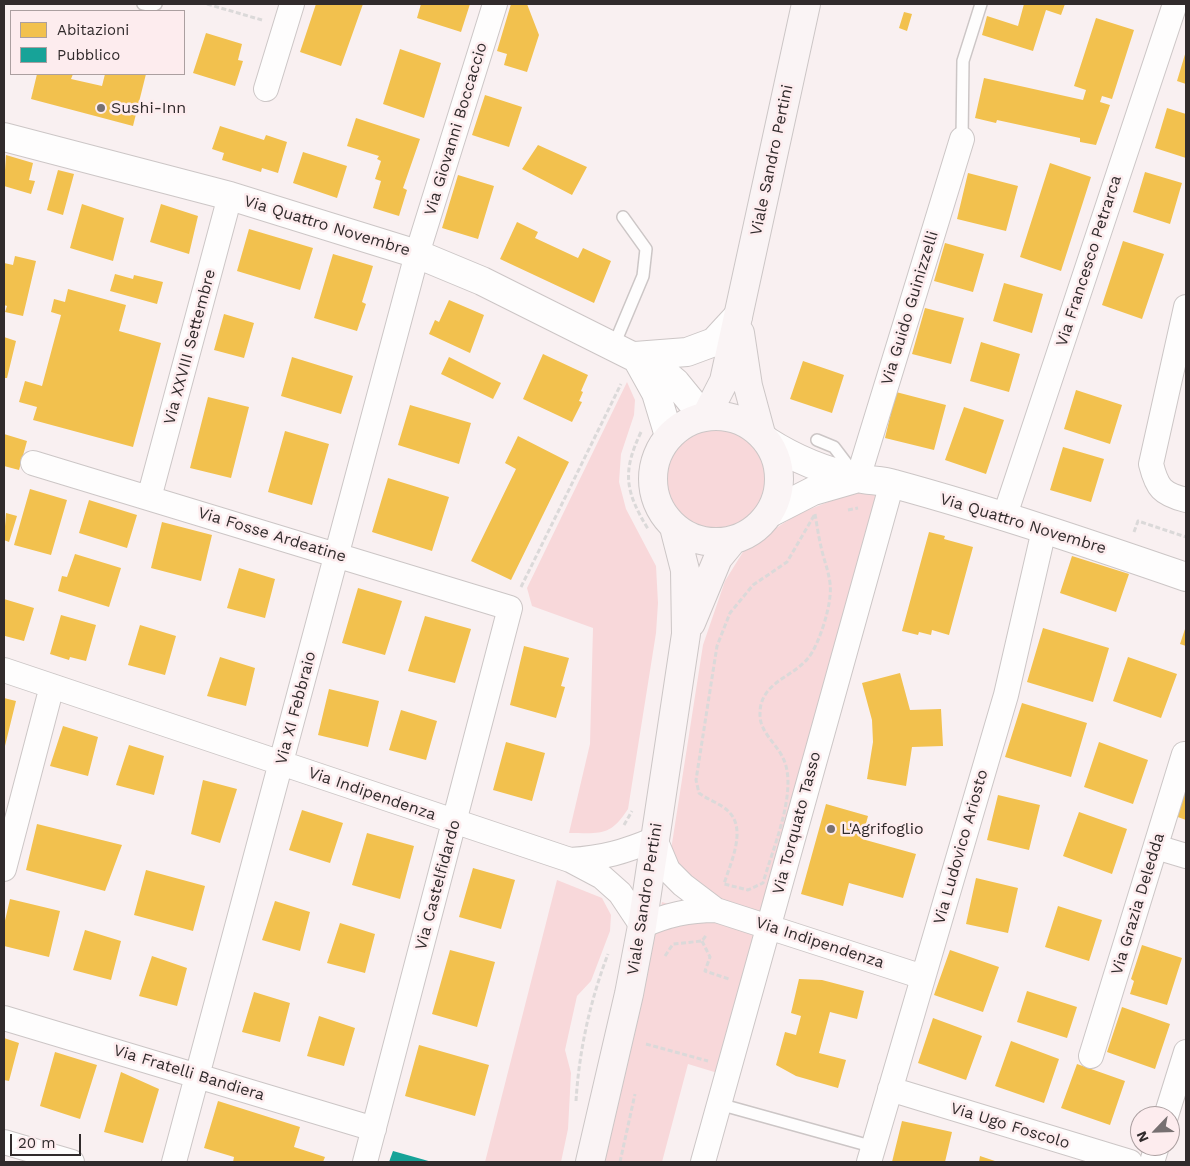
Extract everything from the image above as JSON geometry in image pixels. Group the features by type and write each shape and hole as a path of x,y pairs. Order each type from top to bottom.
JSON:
{"main road":[{"name":"Viale Sandro Pertini","path":"705,416 724,381 806,4"},
{"name":"Viale Sandro Pertini","path":"663,532 711,543 732,541 754,531 770,513 778,495 780,476 776,457 764,437 748,386 738,316"},
{"name":"Viale Sandro Pertini","path":"590,1162 629,994 642,926 686,634 685,570 663,532 659,506 652,482 657,458 669,436 684,424 705,416 726,416 745,422 764,437"},
{"name":"Viale Sandro Pertini","path":"686,634 718,558 732,541"}],"street":[{"path":"266,89 292,4"},
{"name":"Via Giovanni Boccaccio","path":"417,254 495,4"},
{"name":"Via Francesco Petrarca","path":"1004,518 1175,4"},
{"name":"Via Quattro Novembre","path":"4,137 230,196 417,254 482,281 662,371 705,416"},
{"name":"Via Guido Guinizzelli","path":"858,478 962,139"},
{"name":"Via XXVIII Settembre","path":"149,498 230,196"},
{"name":"Via XI Febbraio","path":"174,1162 417,254"},
{"path":"1186,307 1151,464 1156,484 1170,496 1186,500"},
{"path":"624,351 687,352 714,342 738,316"},
{"path":"624,351 656,393 669,436"},
{"name":"Via Quattro Novembre","path":"764,437 791,456 812,466 858,478 892,483 1044,530 1186,577"},
{"name":"Via Fosse Ardeatine","path":"33,463 510,608"},
{"path":"770,513 812,491 858,478"},
{"name":"Via Torquato Tasso","path":"704,1162 892,483"},
{"name":"Via Ludovico Ariosto","path":"871,1155 1006,695 1044,530"},
{"name":"Via Castelfidardo","path":"365,1162 510,608"},
{"name":"Via Indipendenza","path":"4,670 570,860 602,877 620,893 642,926 664,916 691,910 716,910 923,977"},
{"path":"4,869 52,686"},
{"name":"Via Grazia Deledda","path":"1092,1056 1184,754 1186,754"},
{"name":"Via Indipendenza","path":"570,860 603,858 625,852 655,839 668,870 683,885 716,910"},
{"path":"1156,847 1186,856"},
{"name":"Via Fratelli Bandiera","path":"4,1018 374,1128"},
{"path":"1169,1106 1186,1052"},
{"name":"Via Ugo Foscolo","path":"890,1089 1130,1162"},
{"path":"4,1142 72,1162"}],"lane":[{"path":"143,4 152,6 156,4"},
{"path":"962,139 963,61 981,4"},
{"path":"623,217 646,249 643,276 624,351"},
{"path":"816,440 834,447 858,478"},
{"path":"719,1104 871,1155"}],"path":[{"path":"207,4 285,28"},
{"path":"510,608 624,351"},
{"path":"643,427 629,456 628,481 633,504 663,532"},
{"path":"815,514 821,549 831,580 830,597 819,638 810,656 796,669 774,683 763,698 759,716 764,732 783,758 789,776 787,798 763,883 748,890 724,884 736,844 736,825 729,812 699,793 696,780 717,646 730,613 753,586 788,562 815,514"},
{"path":"1133,535 1138,521 1186,537"},
{"path":"621,830 633,810"},
{"path":"663,962 665,953 673,944 702,941 709,932"},
{"path":"702,941 710,957 705,971 731,980"},
{"path":"576,1107 578,1068 596,986 610,951"},
{"path":"729,989 733,973"},
{"path":"644,1053 648,1035"},
{"path":"646,1044 709,1061 711,1052"},
{"path":"620,1162 636,1089"}],"shaded area":[{"path":"627,382 635,400 634,415 621,454 619,482 626,509 656,566 658,603 656,633 628,809 616,825 610,829 597,833 569,833 590,744 593,628 532,606 527,588"},
{"path":"716,428 736,432 745,437 759,451 764,460 768,480 764,500 759,509 745,523 736,528 716,532 696,528 687,523 673,509 668,500 664,480 668,460 673,451 687,437 696,432"},
{"path":"858,490 880,495 764,914 666,882 703,645 725,581 746,547 798,514"},
{"path":"557,880 602,898 611,915 610,931 591,981 577,996 565,1050 571,1073 568,1129 561,1162 485,1162"},
{"path":"662,902 759,933 721,1074 688,1064 662,1162 604,1162"}],"building: Abitazioni":[{"path":"316,4 363,4 341,66 300,52"},
{"path":"421,4 470,4 461,32 417,18"},
{"path":"511,4 527,4 539,35 527,72 504,65 507,54 497,51"},
{"path":"1024,4 1065,4 1061,15 1046,10 1033,51 982,35 987,16 1018,26"},
{"path":"904,12 912,14 907,31 899,28"},
{"path":"1096,18 1134,30 1112,99 1102,96 1100,102 1110,105 1096,145 1080,142 1080,138 997,120 996,123 975,118 984,78 1083,100 1086,90 1074,86"},
{"path":"206,33 242,44 238,60 243,61 235,86 193,73"},
{"path":"400,49 441,63 424,118 383,104"},
{"path":"1186,51 1186,84 1177,81"},
{"path":"37,75 73,75 71,79 102,86 105,75 146,75 133,126 31,99"},
{"path":"485,95 522,107 509,147 472,135"},
{"path":"1167,108 1186,114 1186,158 1155,148"},
{"path":"356,118 420,139 403,188 407,190 399,216 373,208 381,181 375,179 381,161 377,159 379,156 347,146"},
{"path":"220,126 264,140 266,135 287,142 278,173 262,168 261,172 222,160 224,153 212,149"},
{"path":"538,145 587,167 572,195 522,169"},
{"path":"303,152 347,166 337,198 293,183"},
{"path":"6,155 33,163 29,180 35,181 31,194 4,186"},
{"path":"1050,163 1091,177 1061,271 1020,257"},
{"path":"58,170 74,174 63,215 47,210"},
{"path":"1145,172 1182,183 1170,224 1133,212"},
{"path":"968,173 1018,186 1006,231 957,219"},
{"path":"458,175 494,186 478,239 442,228"},
{"path":"82,204 124,218 113,261 70,248"},
{"path":"161,204 198,216 189,254 150,242"},
{"path":"517,222 538,232 535,238 578,258 583,248 611,261 594,303 500,259"},
{"path":"249,229 313,248 300,290 237,271"},
{"path":"1123,241 1164,254 1142,319 1102,305"},
{"path":"945,243 984,254 973,292 934,281"},
{"path":"333,254 373,266 362,302 366,304 357,331 314,318"},
{"path":"15,256 36,261 23,316 5,312 7,306 4,305 4,263 13,265"},
{"path":"115,274 133,279 134,275 163,282 157,304 110,291"},
{"path":"1004,283 1043,294 1032,333 993,321"},
{"path":"68,289 126,305 119,331 161,343 133,447 33,420 37,407 19,402 25,381 42,386 61,315 51,312 54,299 65,302"},
{"path":"449,300 484,315 470,353 429,334 435,320 439,322"},
{"path":"925,308 964,318 951,364 912,354"},
{"path":"224,314 254,323 244,358 214,350"},
{"path":"4,337 16,341 7,378 4,378"},
{"path":"981,342 1020,354 1009,392 970,381"},
{"path":"543,354 588,375 581,391 583,392 579,401 582,402 572,422 523,399"},
{"path":"292,357 353,376 341,414 281,396"},
{"path":"449,357 501,383 493,399 441,374"},
{"path":"803,361 844,375 832,413 790,399"},
{"path":"1076,390 1122,405 1110,444 1064,429"},
{"path":"896,392 946,405 934,450 885,438"},
{"path":"208,397 249,407 231,478 190,468"},
{"path":"410,405 471,423 459,464 398,445"},
{"path":"964,407 1004,420 986,474 945,460"},
{"path":"285,431 329,444 312,505 268,492"},
{"path":"4,434 27,441 19,470 4,466"},
{"path":"518,436 569,462 511,580 471,561 516,469 505,463"},
{"path":"1063,447 1104,459 1091,502 1050,490"},
{"path":"388,478 449,497 432,551 372,532"},
{"path":"30,489 67,500 51,555 14,545"},
{"path":"89,500 137,515 127,548 79,533"},
{"path":"6,513 17,516 9,542 4,540"},
{"path":"162,522 212,535 201,581 151,568"},
{"path":"929,532 945,536 944,539 973,547 949,635 932,630 931,635 919,632 918,635 902,631"},
{"path":"75,554 121,568 109,607 58,591 62,576 67,577"},
{"path":"1072,556 1129,574 1116,612 1060,593"},
{"path":"239,568 275,579 265,618 227,608"},
{"path":"358,588 402,601 385,655 342,643"},
{"path":"4,599 34,608 24,641 5,636"},
{"path":"61,615 96,625 86,661 70,657 69,660 50,654"},
{"path":"425,616 471,629 455,683 408,671"},
{"path":"140,625 176,636 165,675 128,665"},
{"path":"1186,626 1186,646 1180,644"},
{"path":"1043,628 1109,648 1093,702 1027,682"},
{"path":"524,646 569,658 561,686 565,687 556,718 510,705"},
{"path":"220,657 255,668 246,706 207,696"},
{"path":"1128,657 1177,674 1161,718 1113,701"},
{"path":"900,673 910,710 941,709 943,746 912,747 906,786 867,779 873,742 872,720 862,683"},
{"path":"329,689 379,701 368,747 318,735"},
{"path":"4,698 16,701 4,750"},
{"path":"1022,703 1087,723 1071,777 1005,757"},
{"path":"401,710 437,721 426,760 389,750"},
{"path":"63,726 98,737 88,776 50,766"},
{"path":"506,742 545,753 532,801 493,790"},
{"path":"1099,742 1148,760 1133,804 1084,787"},
{"path":"129,745 164,756 154,795 116,785"},
{"path":"203,780 237,789 220,843 191,834"},
{"path":"1186,784 1186,820 1175,816"},
{"path":"998,795 1040,805 1029,850 987,840"},
{"path":"826,804 868,816 862,839 916,854 903,898 849,883 843,906 801,894"},
{"path":"302,810 343,823 330,863 289,850"},
{"path":"1079,812 1127,829 1112,874 1063,856"},
{"path":"37,824 122,845 105,891 26,870"},
{"path":"367,833 414,846 400,899 352,885"},
{"path":"473,868 515,880 501,929 459,917"},
{"path":"146,870 205,886 193,931 134,915"},
{"path":"976,878 1018,888 1008,933 966,924"},
{"path":"10,899 60,911 49,957 4,946 4,925"},
{"path":"275,901 310,912 300,951 262,940"},
{"path":"1058,906 1102,920 1089,961 1045,947"},
{"path":"340,923 375,934 365,973 327,963"},
{"path":"85,930 121,941 111,980 73,970"},
{"path":"1142,945 1182,958 1167,1005 1130,994 1134,981 1131,979"},
{"path":"450,950 495,962 477,1027 432,1014"},
{"path":"950,950 999,967 983,1012 934,995"},
{"path":"152,956 187,968 177,1006 139,996"},
{"path":"799,979 822,980 864,991 857,1019 830,1012 819,1053 846,1060 838,1088 796,1076 776,1065 785,1032 796,1035 801,1016 791,1013"},
{"path":"1027,991 1077,1007 1067,1038 1017,1022"},
{"path":"254,992 290,1003 280,1042 242,1032"},
{"path":"1122,1007 1170,1024 1155,1069 1107,1052"},
{"path":"319,1016 355,1028 344,1066 307,1056"},
{"path":"933,1018 982,1036 966,1080 918,1063"},
{"path":"4,1038 19,1043 9,1081 4,1080"},
{"path":"1011,1041 1059,1059 1044,1103 995,1086"},
{"path":"419,1045 489,1065 475,1116 405,1096"},
{"path":"55,1052 97,1065 80,1119 40,1106"},
{"path":"1077,1064 1125,1081 1110,1125 1061,1108"},
{"path":"121,1072 159,1089 143,1143 104,1132"},
{"path":"218,1101 300,1127 294,1147 325,1157 323,1162 233,1162 234,1157 204,1148"},
{"path":"902,1121 952,1132 945,1162 892,1162"},
{"path":"980,1156 998,1162 979,1162"}],"building: Pubblico":[{"path":"393,1151 432,1162 389,1162"}],"place":[{"name":"Sushi-Inn","path":"101,108"},
{"name":"L'Agrifoglio","path":"831,829"}]}
